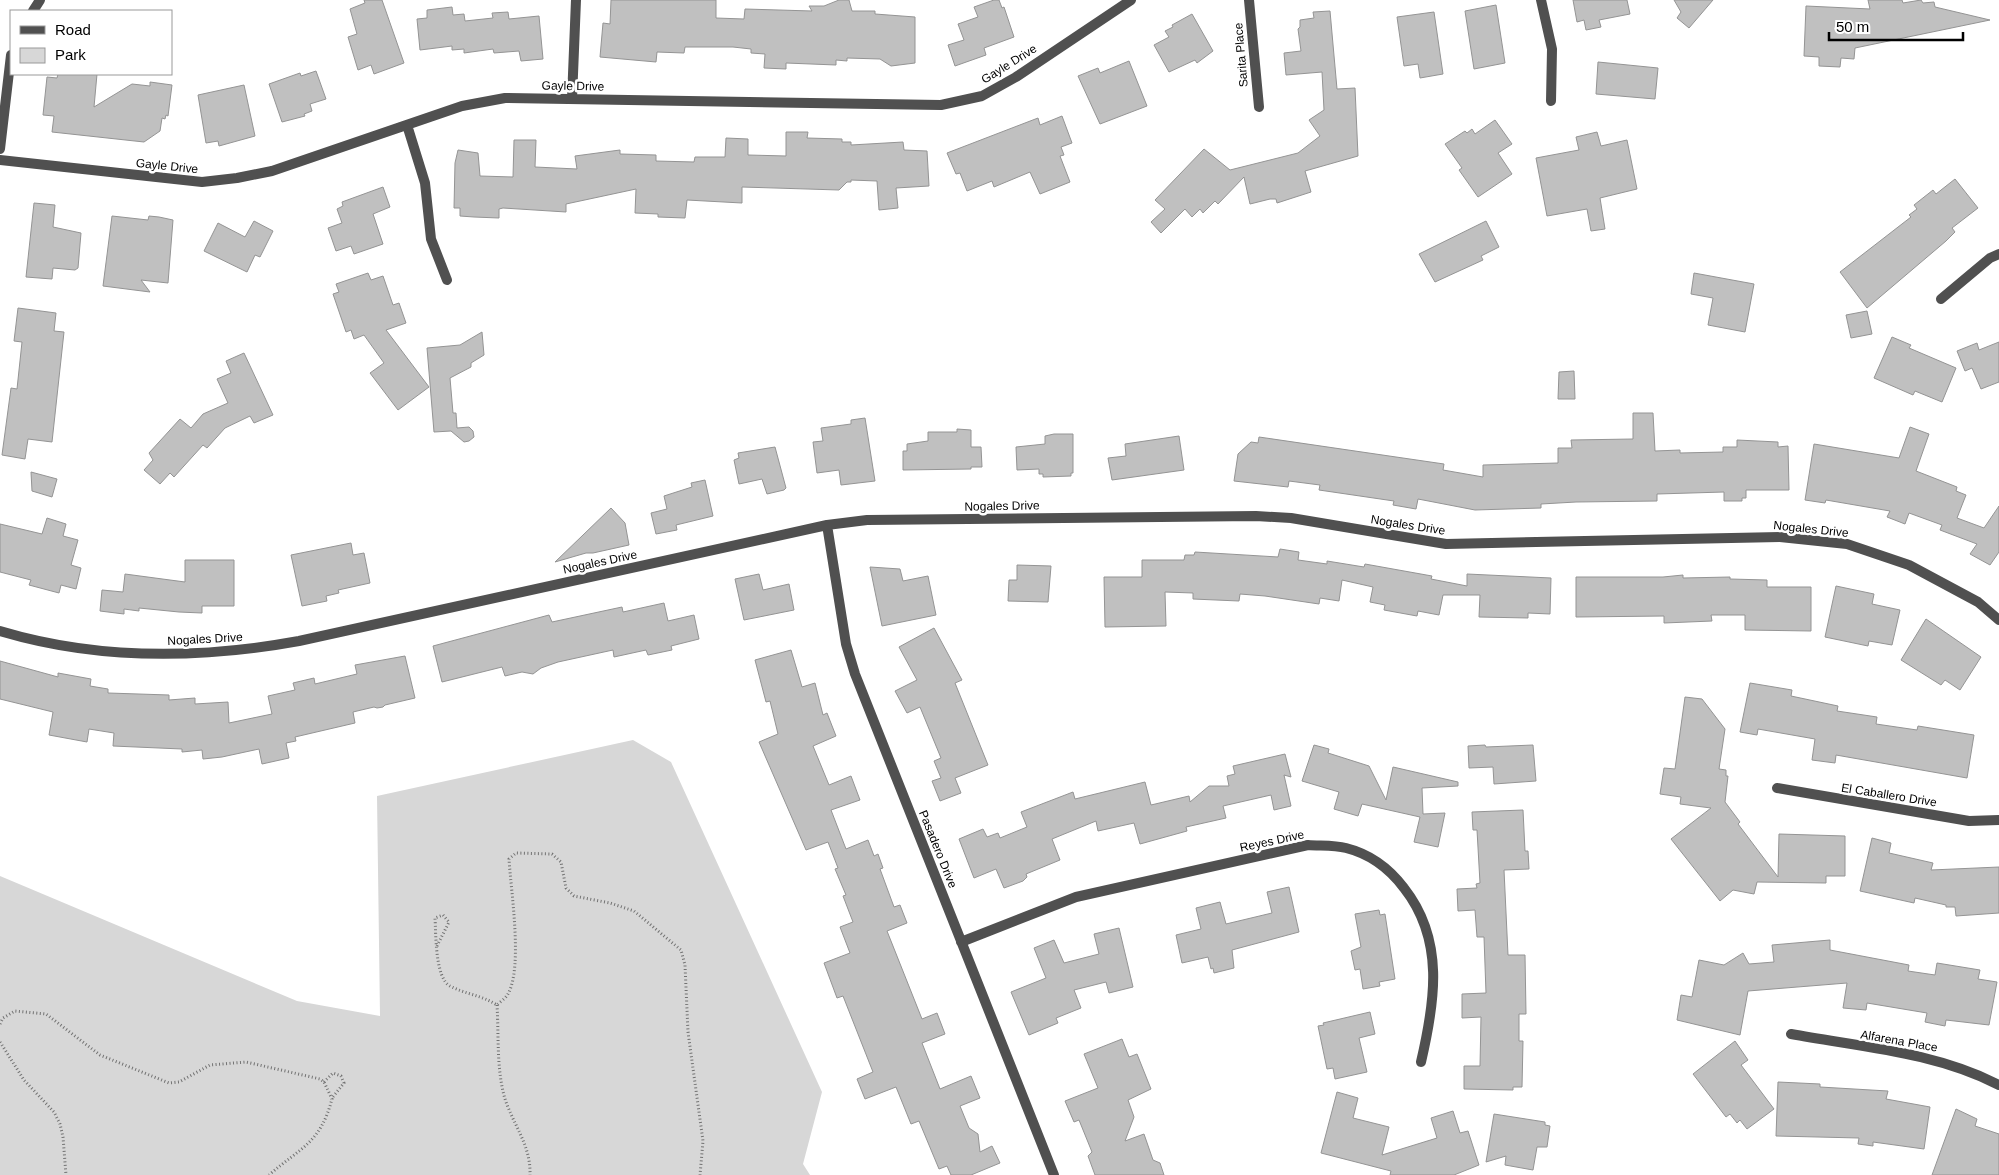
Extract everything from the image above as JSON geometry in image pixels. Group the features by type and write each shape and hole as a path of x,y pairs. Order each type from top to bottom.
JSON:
{"street":[{"path":"572,99 576,0"},
{"name":"Gayle Drive","path":"0,160 202,182 272,171 462,106 505,98 941,106 982,96 1016,77 1130,0"},
{"name":"Sarita Place","path":"1249,0 1259,107"},
{"path":"1540,0 1552,49 1551,101"},
{"path":"0,149 10,64"},
{"path":"407,125 425,183 431,239 447,280"},
{"path":"1941,299 1990,258 1999,254"},
{"name":"Nogales Drive","path":"0,631 66,645 122,654 221,652 264,647 827,525 867,520 1256,516 1291,518 1446,544 1780,537 1847,544 1909,565 1978,602 1999,620"},
{"name":"Pasadero Drive","path":"827,525 846,644 855,674 1054,1175"},
{"name":"El Caballero Drive","path":"1776,788 1969,821 1999,820"},
{"name":"Reyes Drive","path":"961,942 1076,897 1308,845 1345,848 1366,856 1384,866 1415,901 1426,926 1432,950 1434,988 1432,1017 1421,1062"},
{"name":"Alfarena Place","path":"1791,1034 1943,1061 1972,1071 1999,1085"}],"path":[{"path":"497,1005 508,995 513,974 515,948 509,860 516,853 552,854 561,862 566,888 574,896 610,903 634,911 681,950 685,965 688,1032 703,1141 700,1175"},
{"path":"437,946 449,922 443,915 435,918 437,946 441,977 448,985 484,996 497,1005"},
{"path":"497,1005 501,1081 506,1102 525,1142 530,1175"},
{"path":"0,1024 3,1018 16,1011 46,1014 100,1055 168,1082 179,1082 210,1065 246,1062 284,1072 306,1074 324,1082 332,1099"},
{"path":"0,1042 4,1053 24,1080 54,1112 60,1124 66,1175"},
{"path":"269,1175 305,1148 321,1130 332,1099 344,1083 341,1076 333,1073 324,1082"}],"green space":[{"path":"633,740 671,762 822,1092 803,1164 810,1175 0,1175 0,876 297,1001 380,1016 377,796"}],"building":[{"path":"364,0 382,0 404,63 374,74 371,65 358,70 348,37 357,34 350,9 365,3"},
{"path":"611,0 716,0 716,18 744,19 745,9 812,11 809,6 824,6 839,0 849,0 852,11 875,11 875,14 915,17 915,63 891,66 880,59 847,58 847,61 836,60 836,65 786,63 786,69 764,68 765,54 751,53 751,49 733,47 685,47 684,53 657,52 656,62 600,57 603,23 610,24"},
{"path":"999,0 1002,8 1004,7 1014,37 984,48 986,55 955,66 948,45 964,40 958,24 978,17 974,7"},
{"path":"1573,0 1627,0 1630,14 1599,20 1601,27 1586,30 1584,20 1577,22"},
{"path":"1674,0 1713,0 1689,28 1677,18 1681,12"},
{"path":"1868,0 1902,0 1903,3 1921,0 1923,3 1934,2 1935,7 1990,20 1855,48 1854,59 1841,58 1840,67 1819,66 1819,57 1804,56 1806,6 1870,9"},
{"path":"1496,5 1505,63 1474,69 1465,11"},
{"path":"452,7 453,15 464,14 465,21 493,18 492,13 508,12 509,19 539,16 543,59 521,61 519,51 494,53 493,49 464,53 464,49 452,50 452,46 420,50 417,19 427,18 427,10"},
{"path":"1330,11 1337,89 1355,88 1358,156 1305,171 1311,192 1277,203 1276,199 1270,199 1250,204 1244,177 1218,204 1215,201 1203,213 1200,209 1192,217 1185,209 1161,233 1151,222 1165,209 1155,200 1204,149 1230,170 1298,153 1320,136 1309,120 1324,110 1322,72 1286,75 1284,53 1301,51 1298,29 1300,27 1300,20 1314,18 1313,12"},
{"path":"1434,12 1443,74 1420,78 1418,64 1404,66 1397,17"},
{"path":"1192,14 1213,51 1197,63 1195,60 1169,72 1154,45 1169,37 1165,31 1173,27 1172,25"},
{"path":"1129,61 1147,106 1100,124 1078,76 1098,68 1100,73"},
{"path":"1598,62 1658,68 1655,99 1596,94"},
{"path":"316,71 326,99 310,104 312,111 304,114 305,116 282,122 269,84 300,73 301,76"},
{"path":"58,75 97,75 94,107 132,84 150,86 150,82 172,85 168,116 166,115 165,119 162,118 160,131 144,142 52,132 54,116 43,115 47,77 57,78"},
{"path":"244,85 255,136 219,146 218,141 206,143 198,95"},
{"path":"1062,116 1072,143 1061,147 1064,155 1060,156 1070,182 1040,194 1030,172 994,187 992,181 967,191 960,173 956,174 947,153 1038,118 1040,125"},
{"path":"1495,120 1512,144 1498,153 1512,174 1478,197 1459,170 1462,168 1445,144 1465,131 1467,133 1472,129 1475,134"},
{"path":"786,132 808,132 807,138 842,139 842,142 851,142 851,145 903,142 904,150 927,151 929,186 896,188 898,208 879,210 877,181 851,180 851,182 847,182 839,190 742,187 742,203 687,200 685,218 658,217 658,214 635,213 636,189 566,204 566,212 503,208 499,209 499,218 460,216 460,208 454,208 455,163 458,150 478,153 480,176 513,177 514,140 536,140 535,167 577,169 575,156 620,150 620,154 656,155 656,161 694,162 695,157 725,157 726,138 748,139 748,155 786,156"},
{"path":"1597,132 1601,146 1627,140 1637,189 1600,198 1605,229 1591,231 1587,209 1547,216 1536,158 1579,150 1576,137"},
{"path":"1955,179 1978,208 1952,228 1955,232 1946,241 1867,308 1840,272 1911,217 1909,215 1917,209 1914,205 1933,190 1936,194"},
{"path":"383,187 390,207 373,214 383,244 354,254 351,246 336,251 328,228 342,223 337,209 343,206 342,202"},
{"path":"34,203 55,205 53,227 81,233 78,268 75,270 53,268 52,279 26,277"},
{"path":"112,216 148,220 149,216 173,220 168,283 141,280 150,292 103,286"},
{"path":"254,221 273,231 260,257 255,255 247,272 204,251 218,223 245,237"},
{"path":"1486,221 1499,247 1481,256 1483,260 1435,282 1419,254"},
{"path":"368,273 371,280 383,276 393,305 399,303 406,323 386,330 429,387 398,410 370,373 384,363 364,335 354,339 351,330 346,332 333,294 339,292 336,284"},
{"path":"1694,273 1754,284 1745,332 1708,325 1713,298 1691,294"},
{"path":"18,308 56,313 54,331 64,332 52,442 28,439 25,459 2,455 11,388 17,389 22,342 14,341"},
{"path":"1867,311 1872,334 1851,338 1846,315"},
{"path":"482,332 484,355 471,363 471,367 450,378 453,413 456,413 457,428 469,427 473,431 474,437 464,442 451,431 434,432 427,348 460,345"},
{"path":"1892,337 1911,345 1909,348 1956,368 1942,402 1915,391 1913,395 1874,378"},
{"path":"1999,342 1999,382 1981,389 1972,368 1965,371 1957,351 1977,343 1979,350"},
{"path":"244,353 273,415 254,423 250,416 225,428 207,448 203,445 174,477 170,473 160,484 144,470 153,460 149,453 180,419 191,428 203,414 228,403 217,379 231,373 226,361"},
{"path":"1574,371 1575,399 1558,399 1559,372"},
{"path":"1633,413 1653,413 1655,451 1680,450 1680,453 1723,452 1723,447 1737,447 1737,440 1778,442 1778,447 1788,446 1789,490 1746,490 1746,498 1742,498 1742,501 1724,501 1724,492 1657,494 1657,501 1576,502 1541,504 1541,508 1475,510 1418,499 1416,509 1393,505 1394,501 1319,490 1320,485 1289,481 1288,487 1234,481 1238,454 1251,442 1258,443 1259,437 1444,464 1443,470 1483,477 1483,465 1558,463 1558,448 1572,448 1571,440 1633,439"},
{"path":"865,418 875,481 841,485 839,470 817,473 813,442 823,441 821,428 851,424 851,420"},
{"path":"1910,427 1929,434 1916,471 1957,487 1956,491 1966,495 1957,518 1984,528 1999,506 1999,552 1990,565 1970,554 1977,544 1940,530 1942,525 1909,513 1905,524 1887,517 1890,511 1826,500 1825,503 1805,500 1814,444 1899,458"},
{"path":"957,429 971,430 971,447 981,447 982,467 971,467 971,469 903,470 903,451 907,451 907,444 928,441 928,432 957,432"},
{"path":"1073,434 1073,473 1071,473 1071,476 1043,477 1043,474 1039,474 1039,469 1017,470 1016,447 1045,444 1045,436"},
{"path":"1179,436 1184,470 1112,480 1108,458 1126,456 1125,444"},
{"path":"775,447 786,488 767,494 762,479 739,484 734,460 739,458 738,453"},
{"path":"31,472 57,479 52,497 32,491"},
{"path":"705,480 713,516 676,525 677,530 656,534 651,513 667,509 664,496 692,487 691,483"},
{"path":"611,508 625,523 629,545 586,553 555,562"},
{"path":"47,518 66,524 63,536 78,540 71,565 81,568 76,589 61,585 59,593 29,585 31,580 0,572 0,524 42,534"},
{"path":"351,543 353,555 364,553 370,583 338,590 339,593 326,596 327,601 302,606 291,555"},
{"path":"1280,549 1299,552 1298,560 1327,564 1327,561 1364,567 1365,564 1432,576 1431,579 1467,586 1467,574 1551,578 1550,614 1528,613 1528,618 1479,617 1480,595 1443,595 1439,615 1418,611 1417,616 1384,610 1385,605 1370,602 1373,587 1342,580 1339,601 1320,598 1319,604 1240,594 1239,601 1193,599 1193,593 1165,592 1166,626 1105,627 1104,577 1142,577 1142,560 1184,560 1185,555 1194,555 1195,552 1278,557"},
{"path":"185,560 234,560 234,606 202,606 202,613 139,608 139,611 124,609 124,614 100,611 102,590 123,592 125,574 185,582"},
{"path":"1017,565 1051,566 1048,602 1008,601 1009,580 1017,580"},
{"path":"870,567 900,569 903,581 928,576 936,615 882,626"},
{"path":"759,574 763,590 789,584 794,610 744,620 735,579"},
{"path":"1683,575 1683,578 1730,577 1730,579 1767,580 1767,587 1811,587 1811,631 1745,630 1745,615 1711,615 1712,621 1664,623 1664,616 1576,617 1576,577 1663,577"},
{"path":"1836,586 1874,594 1872,604 1900,610 1892,645 1869,641 1868,646 1825,637"},
{"path":"664,603 668,621 694,615 699,639 671,646 672,650 648,655 646,650 614,657 613,650 558,662 541,668 533,674 522,672 505,676 502,667 442,682 433,646 549,615 552,622 622,607 623,612"},
{"path":"1926,619 1981,657 1960,690 1945,680 1941,685 1901,660"},
{"path":"934,628 962,680 955,683 988,765 955,778 961,793 940,801 932,781 941,778 934,761 941,758 920,707 907,713 895,691 917,680 899,647"},
{"path":"791,650 802,687 815,683 823,715 827,713 836,736 813,746 829,785 851,776 860,800 831,810 846,849 868,840 874,856 878,854 883,868 880,869 894,907 900,905 907,923 887,931 922,1019 937,1013 945,1034 922,1043 940,1089 971,1076 980,1098 960,1106 969,1128 978,1134 980,1152 992,1146 1000,1163 971,1175 951,1175 947,1166 939,1169 919,1121 911,1124 896,1087 865,1099 857,1079 873,1072 843,996 837,998 824,963 850,953 840,927 853,922 843,896 846,895 835,869 838,868 828,842 806,850 759,742 778,734 770,701 766,702 755,660"},
{"path":"405,656 415,698 383,707 353,712 355,723 295,737 296,741 286,743 289,758 262,764 259,749 203,759 202,750 182,752 182,749 113,746 114,733 89,729 87,742 49,735 53,712 0,699 0,661 58,677 58,673 91,679 90,686 108,689 108,693 169,695 169,700 195,698 195,704 228,702 229,723 272,714 268,696 295,690 293,683 314,678 315,684 357,674 355,665"},
{"path":"1750,683 1792,690 1791,696 1838,706 1837,711 1877,717 1876,724 1917,730 1918,726 1974,735 1967,778 1836,755 1835,763 1812,760 1815,739 1758,729 1757,735 1740,732"},
{"path":"1685,697 1702,699 1725,729 1719,769 1726,770 1726,776 1728,776 1725,802 1740,822 1738,824 1778,877 1779,834 1845,836 1845,876 1826,876 1826,883 1757,882 1754,894 1733,890 1720,901 1671,839 1711,808 1680,804 1681,797 1660,794 1664,768 1675,769"},
{"path":"1314,745 1329,749 1328,753 1369,766 1386,800 1393,767 1458,782 1458,786 1422,788 1423,814 1445,813 1438,847 1414,842 1420,817 1362,804 1358,816 1334,809 1339,792 1302,781"},
{"path":"1485,745 1486,747 1533,745 1536,781 1494,784 1493,767 1469,768 1468,746"},
{"path":"1285,754 1291,777 1284,775 1291,806 1274,810 1271,795 1223,806 1226,818 1186,827 1187,831 1140,844 1134,823 1098,831 1096,821 1052,839 1060,860 1026,874 1027,877 1023,881 1004,888 996,869 974,878 959,839 983,829 987,837 998,833 1000,838 1027,827 1021,812 1073,792 1075,799 1145,782 1151,805 1189,796 1190,802 1209,786 1229,786 1227,776 1235,774 1233,766"},
{"path":"1523,810 1525,851 1528,851 1529,869 1504,870 1508,955 1525,955 1526,1014 1519,1014 1519,1041 1523,1041 1522,1087 1513,1087 1513,1090 1464,1089 1464,1066 1480,1066 1481,1017 1462,1018 1462,994 1486,993 1484,937 1477,937 1475,910 1458,911 1457,889 1477,888 1476,884 1480,883 1477,830 1473,830 1472,812"},
{"path":"1872,838 1891,843 1889,853 1933,863 1931,870 1999,867 1999,913 1956,916 1955,907 1946,907 1946,905 1915,898 1914,903 1860,891"},
{"path":"1289,887 1299,932 1232,950 1234,968 1214,973 1208,957 1182,963 1176,935 1201,929 1196,908 1220,902 1226,924 1272,913 1267,892"},
{"path":"1379,910 1380,915 1385,914 1395,979 1379,982 1380,986 1363,989 1360,969 1355,970 1351,951 1361,947 1355,914"},
{"path":"1119,928 1133,987 1109,993 1106,982 1074,990 1081,1008 1056,1018 1058,1023 1029,1035 1011,992 1046,978 1034,948 1054,940 1064,963 1099,954 1094,934"},
{"path":"1830,940 1830,950 1909,965 1908,971 1935,975 1937,963 1980,970 1978,979 1997,982 1989,1025 1946,1020 1945,1026 1925,1022 1927,1013 1867,1003 1866,1010 1843,1008 1847,983 1748,991 1740,1035 1677,1020 1681,995 1692,997 1699,960 1724,965 1743,953 1749,964 1774,962 1772,945"},
{"path":"1370,1012 1375,1034 1359,1038 1367,1072 1335,1079 1333,1068 1327,1069 1318,1026 1324,1025 1323,1023"},
{"path":"1122,1039 1129,1057 1137,1054 1151,1089 1128,1100 1134,1117 1125,1141 1144,1134 1153,1160 1160,1163 1164,1175 1095,1175 1088,1156 1092,1152 1079,1120 1074,1122 1065,1101 1098,1088 1084,1054"},
{"path":"1735,1041 1748,1060 1741,1065 1774,1109 1747,1129 1740,1120 1737,1123 1730,1114 1726,1117 1693,1074"},
{"path":"1778,1082 1820,1084 1820,1087 1888,1091 1886,1099 1930,1107 1924,1149 1873,1142 1873,1146 1858,1144 1859,1138 1776,1136"},
{"path":"1337,1092 1358,1098 1353,1118 1389,1127 1382,1155 1437,1138 1431,1118 1453,1111 1460,1133 1468,1131 1479,1165 1454,1175 1390,1175 1391,1171 1321,1153"},
{"path":"1956,1109 1977,1119 1975,1126 1999,1134 1999,1175 1932,1175"},
{"path":"1494,1114 1545,1122 1545,1125 1550,1126 1547,1147 1537,1147 1533,1170 1505,1165 1506,1156 1486,1162"}]}
